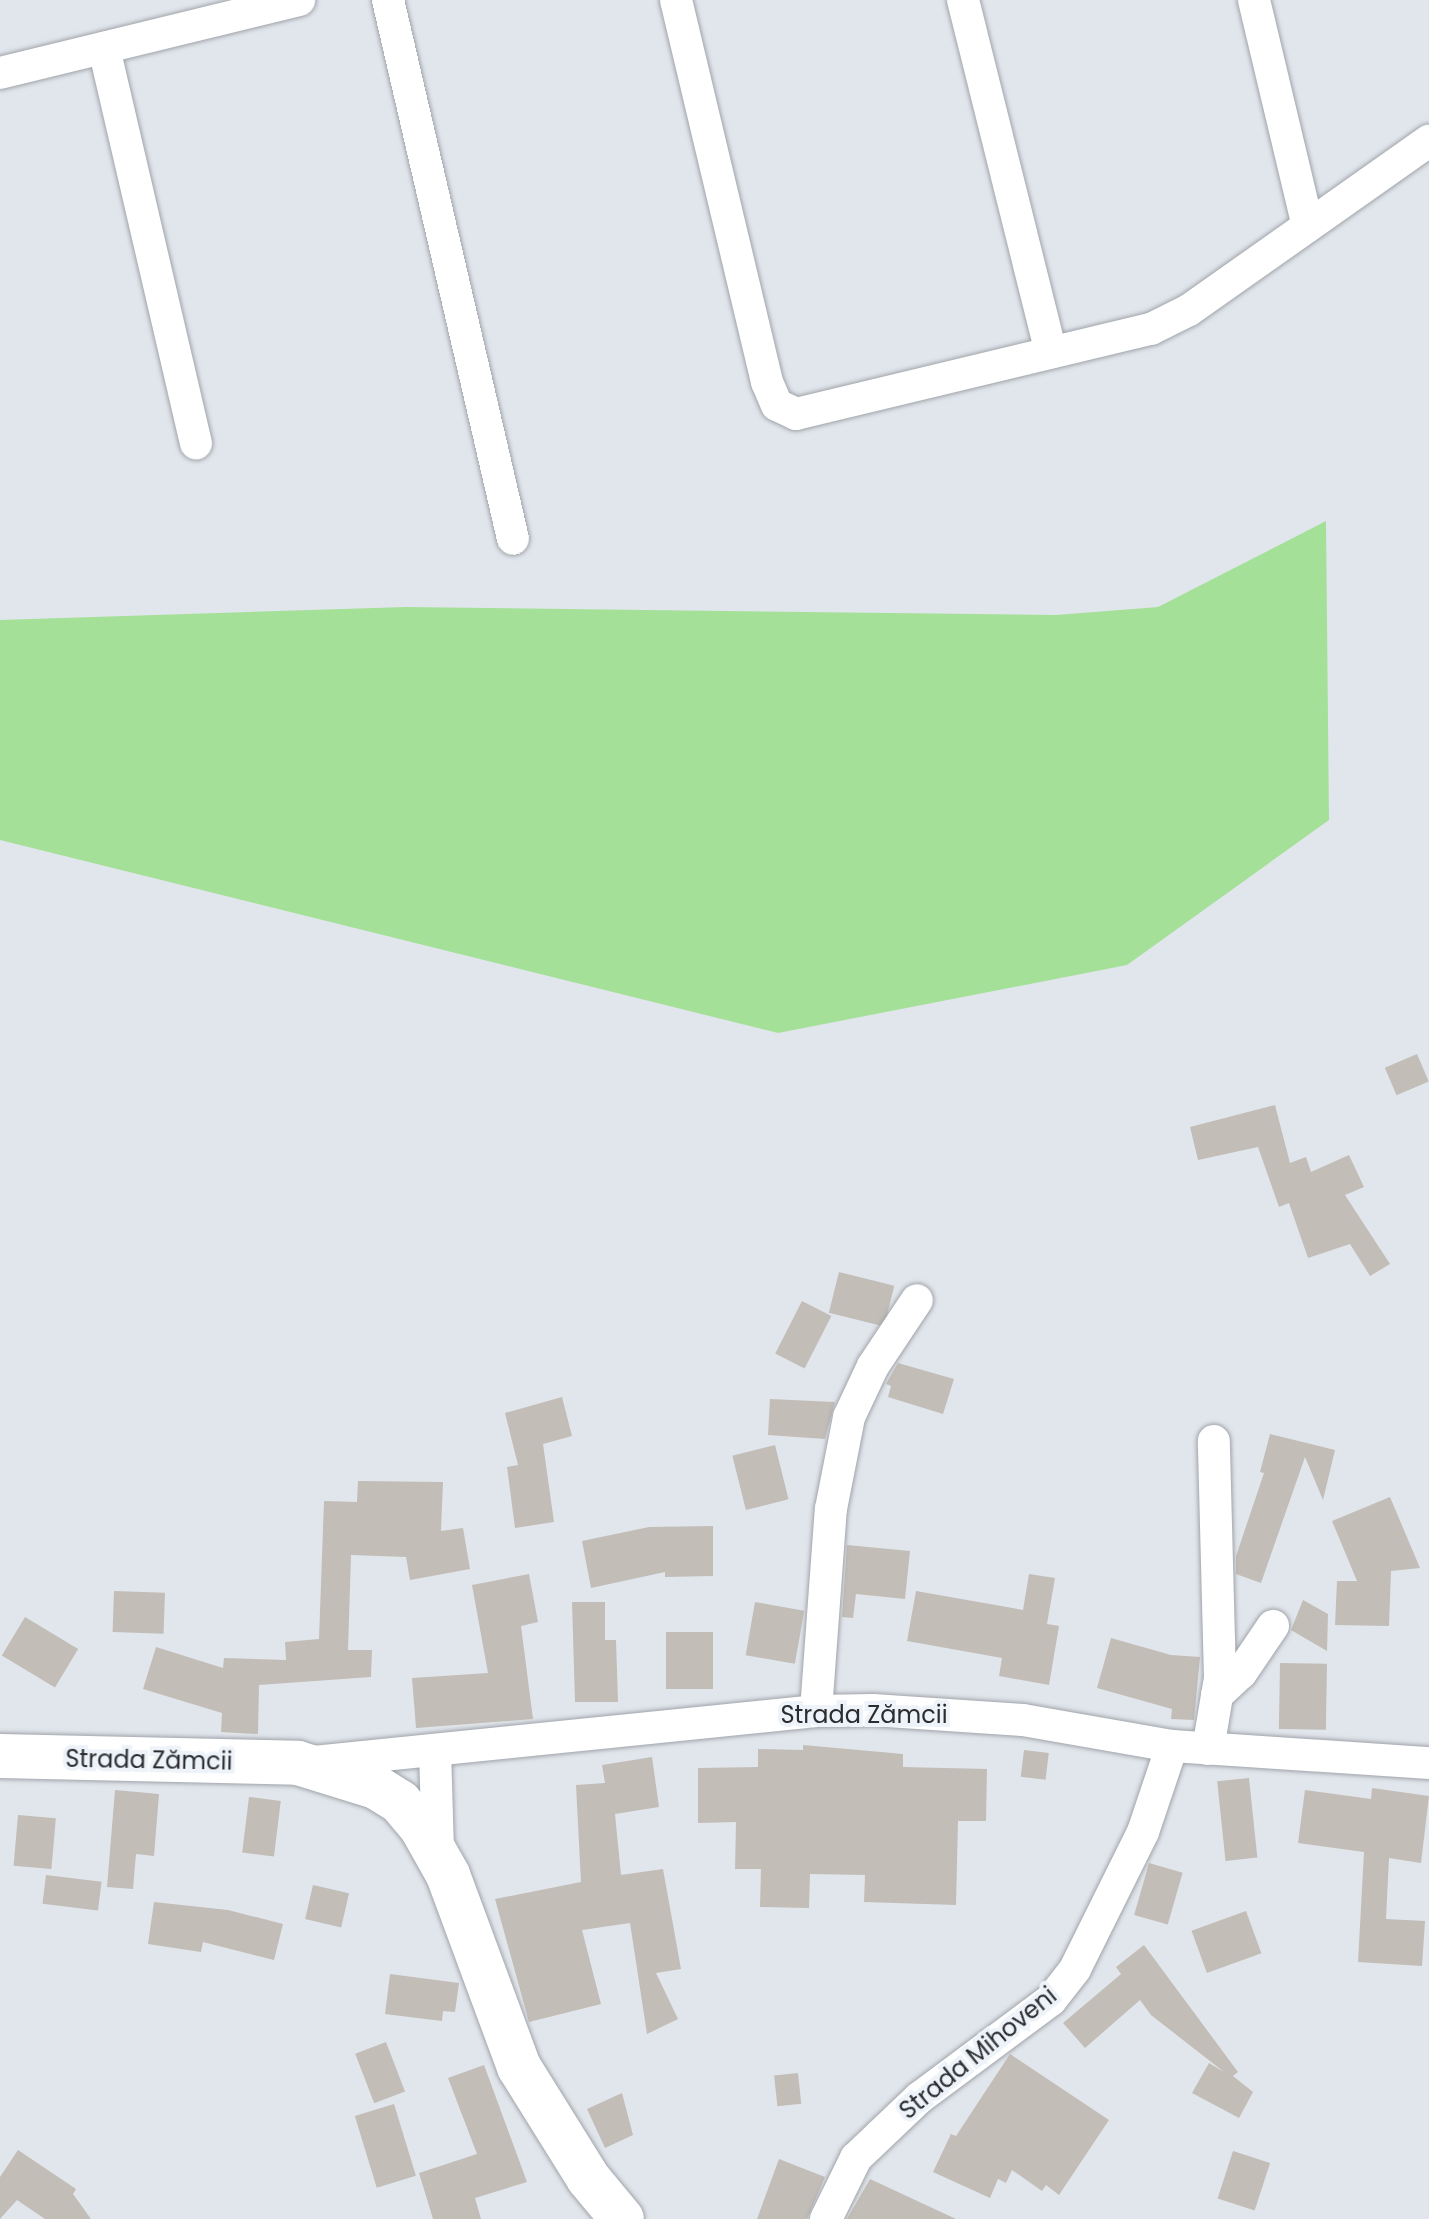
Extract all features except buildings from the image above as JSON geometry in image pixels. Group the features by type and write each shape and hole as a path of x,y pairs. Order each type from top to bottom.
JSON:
{"main road":[{"name":"Strada Zămcii","path":"0,1756 298,1763 376,1787 400,1802 438,1856 519,2067 573,2157 622,2219"}],"street":[{"path":"0,73 299,0"},
{"path":"388,0 513,539"},
{"path":"676,0 767,382 777,405 796,414 810,413 1168,321 1429,141"},
{"path":"963,0 1051,352"},
{"path":"1254,0 1308,226"},
{"path":"104,48 196,443"},
{"path":"816,1711 831,1509 849,1417 873,1366 917,1300"},
{"path":"1208,1749 1217,1695 1221,1606 1214,1441"},
{"path":"1217,1695 1258,1651 1273,1626"},
{"name":"Strada Zămcii","path":"298,1763 816,1711 1023,1720 1172,1746 1429,1763"},
{"name":"Strada Mihoveni","path":"826,2219 856,2158 919,2098 1051,2000 1075,1969 1143,1832 1172,1746"},
{"path":"435,1750 438,1856"}],"green space":[{"path":"1326,521 1329,820 1127,965 778,1033 0,840 0,620 406,607 1056,615 1158,607"}]}
